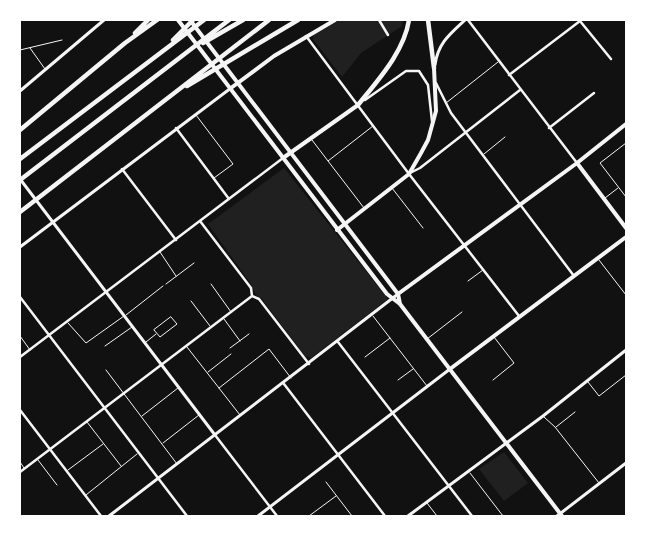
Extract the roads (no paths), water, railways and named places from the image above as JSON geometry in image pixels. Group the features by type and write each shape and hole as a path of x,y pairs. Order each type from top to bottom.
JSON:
{"highway":[{"path":"125,43 148,20"},
{"path":"20,130 125,43 157,20"},
{"path":"160,52 192,20"},
{"path":"20,159 204,20"},
{"path":"20,179 229,20"},
{"path":"188,51 243,20"},
{"path":"20,212 183,88 195,75 269,20"},
{"path":"183,88 199,81 298,20"},
{"path":"358,105 389,65 401,44 409,20"},
{"path":"428,20 434,68"}],"main road":[{"path":"178,20 391,300 400,304"},
{"path":"192,20 398,294 400,304 560,515"},
{"path":"231,88 306,36 335,20"},
{"path":"337,230 409,174 428,140 432,128 436,111 434,68"},
{"path":"283,158 358,105"},
{"path":"398,294 577,163 626,124"},
{"path":"577,163 626,228"},
{"path":"450,370 626,237"}],"street":[{"path":"20,91 104,20"},
{"path":"379,20 388,35"},
{"path":"434,68 436,55 444,39 467,20 577,163"},
{"path":"509,75 580,21 611,59"},
{"path":"306,36 520,318"},
{"path":"358,105 406,71 419,71 428,85 432,128"},
{"path":"436,83 446,103 465,132 574,276"},
{"path":"20,247 231,88"},
{"path":"409,174 420,168 520,90"},
{"path":"549,128 594,93"},
{"path":"176,128 229,199"},
{"path":"20,358 283,158"},
{"path":"122,169 176,240"},
{"path":"20,179 277,516"},
{"path":"200,221 251,288 252,296"},
{"path":"109,516 292,378 398,294"},
{"path":"20,472 252,296"},
{"path":"252,296 259,299 309,364"},
{"path":"20,297 187,516"},
{"path":"338,342 472,516"},
{"path":"408,516 588,382 626,350"},
{"path":"258,516 450,370"},
{"path":"284,384 385,516"},
{"path":"20,410 101,516"},
{"path":"560,515 626,463"}],"lane":[{"path":"20,50 62,40"},
{"path":"30,48 46,70"},
{"path":"446,103 499,62"},
{"path":"196,114 233,164 214,178"},
{"path":"328,161 374,126"},
{"path":"482,155 505,137"},
{"path":"311,138 364,208"},
{"path":"626,143 600,163 626,197"},
{"path":"391,187 423,228"},
{"path":"603,199 619,188"},
{"path":"160,252 176,276"},
{"path":"598,258 626,294"},
{"path":"166,284 194,263"},
{"path":"468,281 483,270"},
{"path":"211,284 231,312"},
{"path":"67,321 86,343 125,316 163,286"},
{"path":"191,301 211,327"},
{"path":"427,339 462,312"},
{"path":"372,314 427,387"},
{"path":"171,317 177,324 160,337 157,333 154,330 171,317"},
{"path":"223,318 240,341"},
{"path":"105,346 133,326"},
{"path":"145,343 157,333"},
{"path":"230,348 249,334"},
{"path":"20,336 30,350"},
{"path":"493,380 514,363 494,337"},
{"path":"365,357 390,338"},
{"path":"186,346 241,416"},
{"path":"219,388 269,349 292,378"},
{"path":"207,372 231,354"},
{"path":"398,380 413,368"},
{"path":"106,370 177,464"},
{"path":"588,382 599,396 626,375"},
{"path":"141,416 179,387"},
{"path":"555,427 575,412"},
{"path":"162,444 200,415"},
{"path":"543,416 555,427 600,483"},
{"path":"86,421 121,467"},
{"path":"66,471 103,443"},
{"path":"85,496 138,453"},
{"path":"37,459 57,485"},
{"path":"20,462 24,468"},
{"path":"468,470 503,516"},
{"path":"326,482 352,516"},
{"path":"309,516 337,496"},
{"path":"426,502 437,516"}]}
